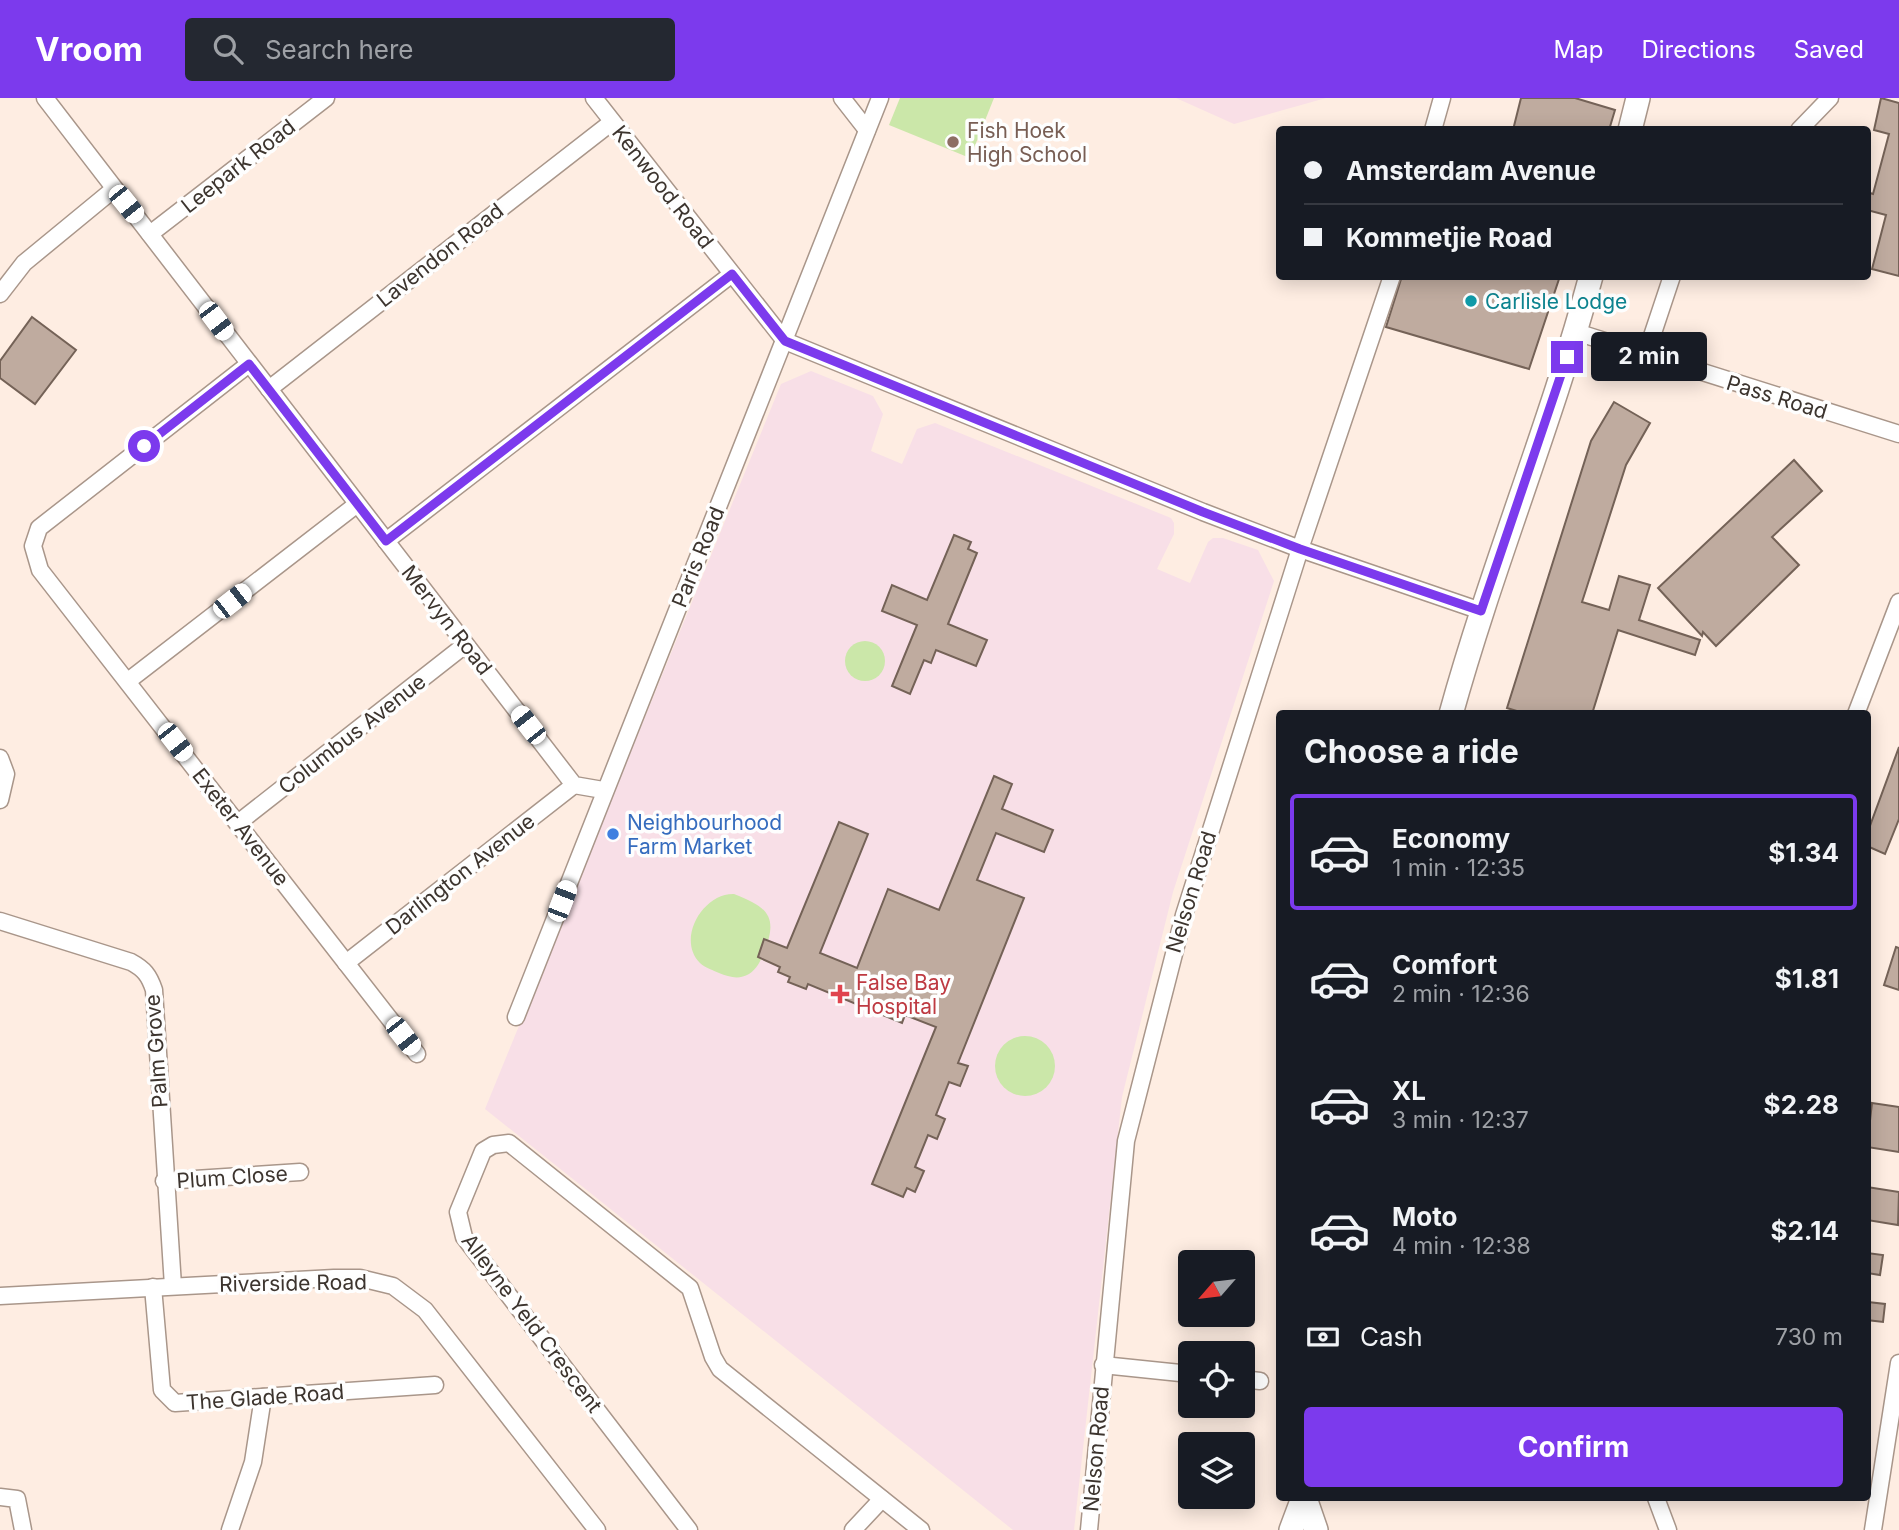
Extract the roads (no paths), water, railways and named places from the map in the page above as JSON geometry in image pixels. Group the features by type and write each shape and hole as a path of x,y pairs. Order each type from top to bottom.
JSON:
{"main road":[{"path":"1631,126 1638,98"},
{"path":"1452,710 1481,611 1576,332 1590,280"},
{"path":"1291,1530 1303,1501"},
{"path":"1305,1501 1316,1530"}],"street":[{"name":"Mervyn Road","path":"45,98 574,785"},
{"name":"Leepark Road","path":"150,234 326,98"},
{"name":"Kenwood Road","path":"594,98 785,341"},
{"path":"842,98 867,130"},
{"name":"Paris Road","path":"516,1017 603,790 785,341 880,98"},
{"path":"1434,126 1442,98"},
{"path":"1804,126 1830,98"},
{"name":"Lavendon Road","path":"269,389 612,122"},
{"path":"0,294 24,263 114,189"},
{"path":"386,541 732,274"},
{"name":"Nelson Road","path":"1090,1530 1121,1172 1128,1132 1184,915 1300,549 1391,280"},
{"path":"1646,354 1671,280"},
{"name":"Pass Road","path":"1576,332 1718,380 1899,434"},
{"path":"785,341 1300,549 1481,611"},
{"name":"Exeter Avenue","path":"249,364 39,528 33,546 40,570 417,1054"},
{"path":"128,681 356,505"},
{"path":"1858,710 1899,602"},
{"name":"Columbus Avenue","path":"238,824 465,645"},
{"path":"0,758 6,774 0,800"},
{"path":"574,785 603,790"},
{"name":"Darlington Avenue","path":"346,963 574,785"},
{"name":"Palm Grove","path":"0,921 131,962 144,969 150,979 154,990 164,1181 173,1286"},
{"name":"Alleyne Yeld Crescent","path":"689,1530 464,1237 458,1212 462,1195 483,1151 493,1145 509,1143 690,1288 713,1357 720,1369 922,1530"},
{"name":"Plum Close","path":"164,1181 300,1172"},
{"name":"Riverside Road","path":"0,1291 334,1278 360,1278 393,1286 416,1302 441,1328 597,1530"},
{"name":"The Glade Road","path":"153,1287 161,1384 167,1397 175,1403 435,1385"},
{"path":"1873,1530 1899,1363"},
{"path":"1103,1366 1178,1373"},
{"path":"1255,1380 1261,1381"},
{"path":"230,1530 253,1462 263,1398"},
{"path":"0,1497 17,1499 23,1530"},
{"path":"853,1530 882,1499"},
{"path":"1657,1501 1668,1530"}],"place":[{"name":"Fish Hoek High School","path":"953,142"},
{"name":"Carlisle Lodge","path":"1471,301"},
{"name":"Neighbourhood Farm Market","path":"613,834"},
{"name":"False Bay Hospital","path":"840,994"}]}
